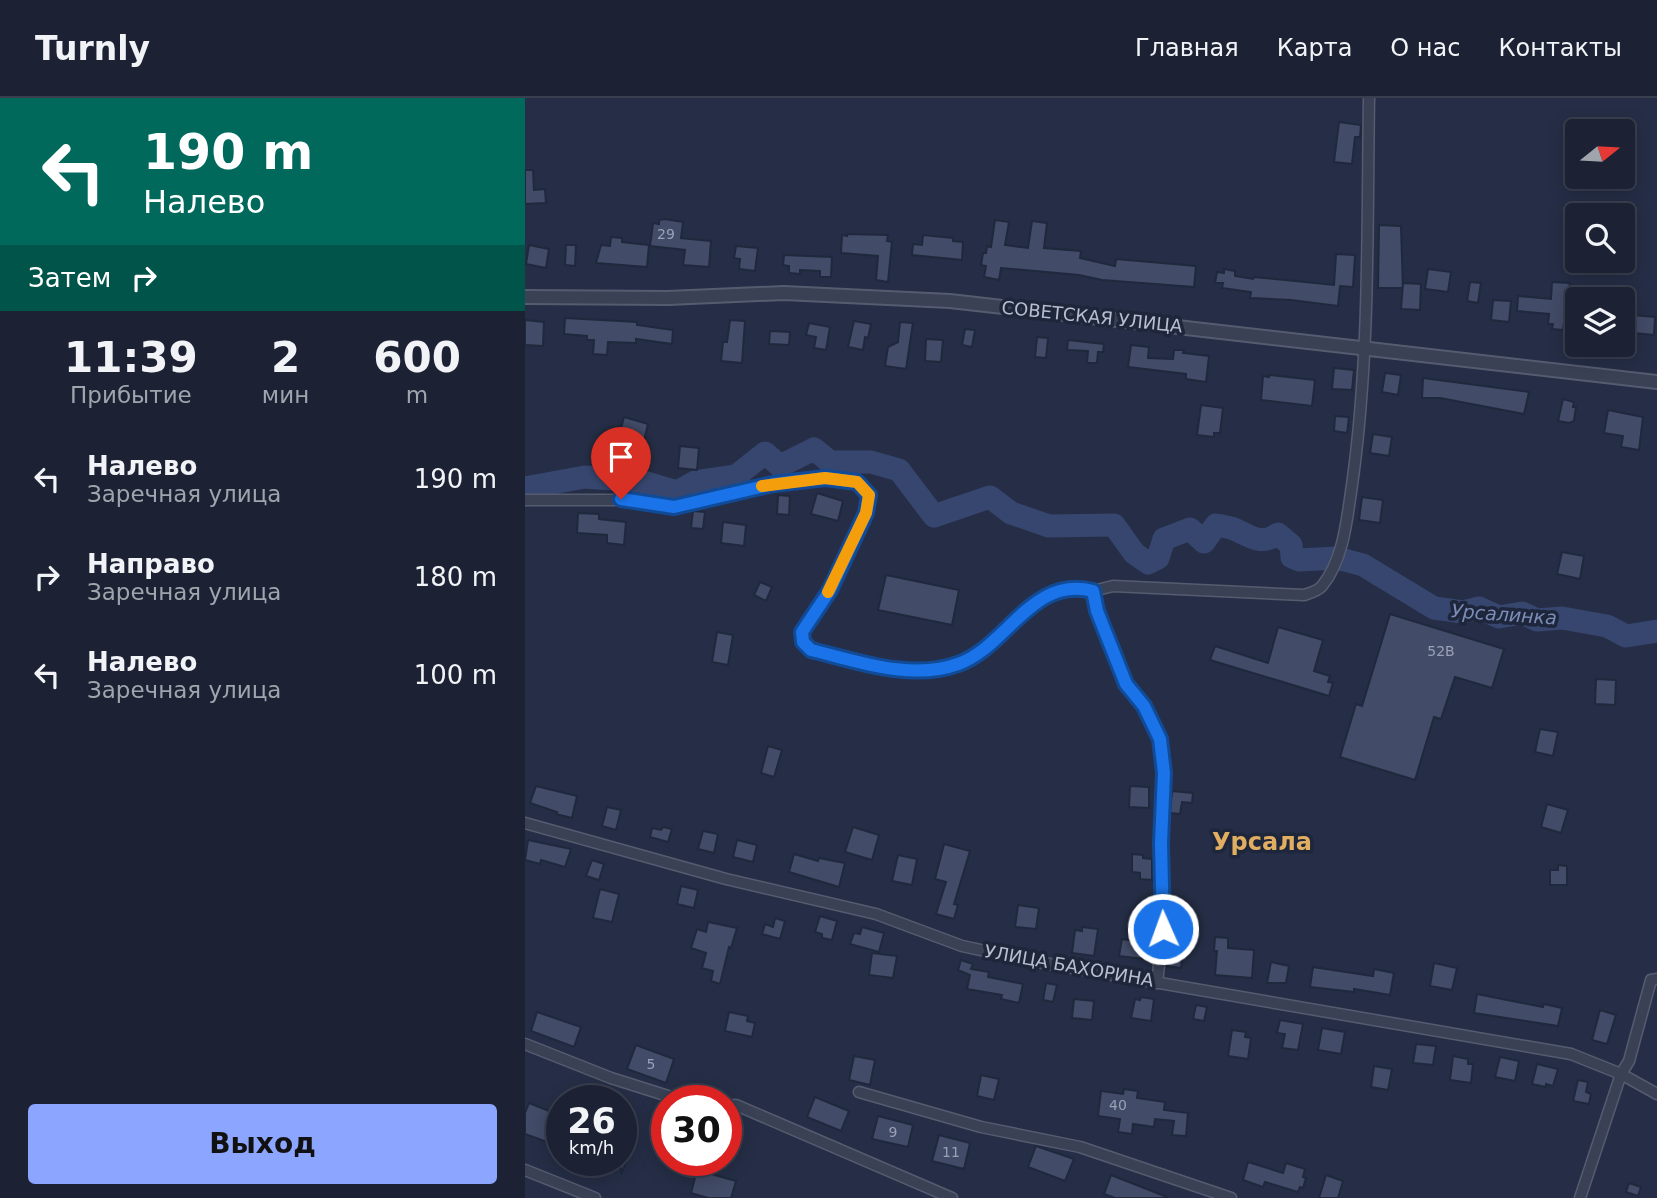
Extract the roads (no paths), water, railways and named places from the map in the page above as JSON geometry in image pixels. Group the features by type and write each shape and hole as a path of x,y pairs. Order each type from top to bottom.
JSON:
{"street":[{"path":"525,500 621,499 674,507 773,484 825,478 857,482 869,495 866,513 830,590 802,632 803,642 811,650 886,668 920,670 959,664 982,650 1033,604 1062,590 1083,588 1093,591 1113,586 1304,596 1321,589 1337,558 1347,517 1358,441 1364,348 1369,98"},
{"name":"СОВЕТСКАЯ УЛИЦА","path":"525,298 668,298 784,293 950,301 1657,382"},
{"path":"1093,591 1097,611 1126,684 1144,706 1160,739 1164,773 1161,843 1163,929 1157,983"},
{"name":"УЛИЦА БАХОРИНА","path":"525,823 726,879 876,914 962,946 1032,961 1571,1054 1621,1074 1657,1094"},
{"path":"1580,1198 1621,1074 1629,1061 1651,980 1657,979"},
{"path":"525,1044 651,1091"},
{"path":"859,1092 981,1127 1080,1147 1231,1198"},
{"path":"742,1108 952,1198"},
{"path":"525,1170 595,1198"}],"waterway":[{"name":"Урсалинка","path":"525,488 585,477 640,481 677,492 695,482 736,476 765,453 780,466 814,449 830,462 871,462 899,470 934,516 990,497 1011,513 1049,526 1114,525 1134,553 1148,563 1158,558 1164,539 1190,529 1204,542 1216,525 1232,528 1260,540 1278,534 1291,545 1292,557 1299,560 1337,558 1363,565 1434,608 1463,612 1479,608 1499,617 1522,613 1537,620 1562,618 1607,626 1626,636 1657,631"}],"district":[{"name":"Урсала","path":"1262,842"}]}
